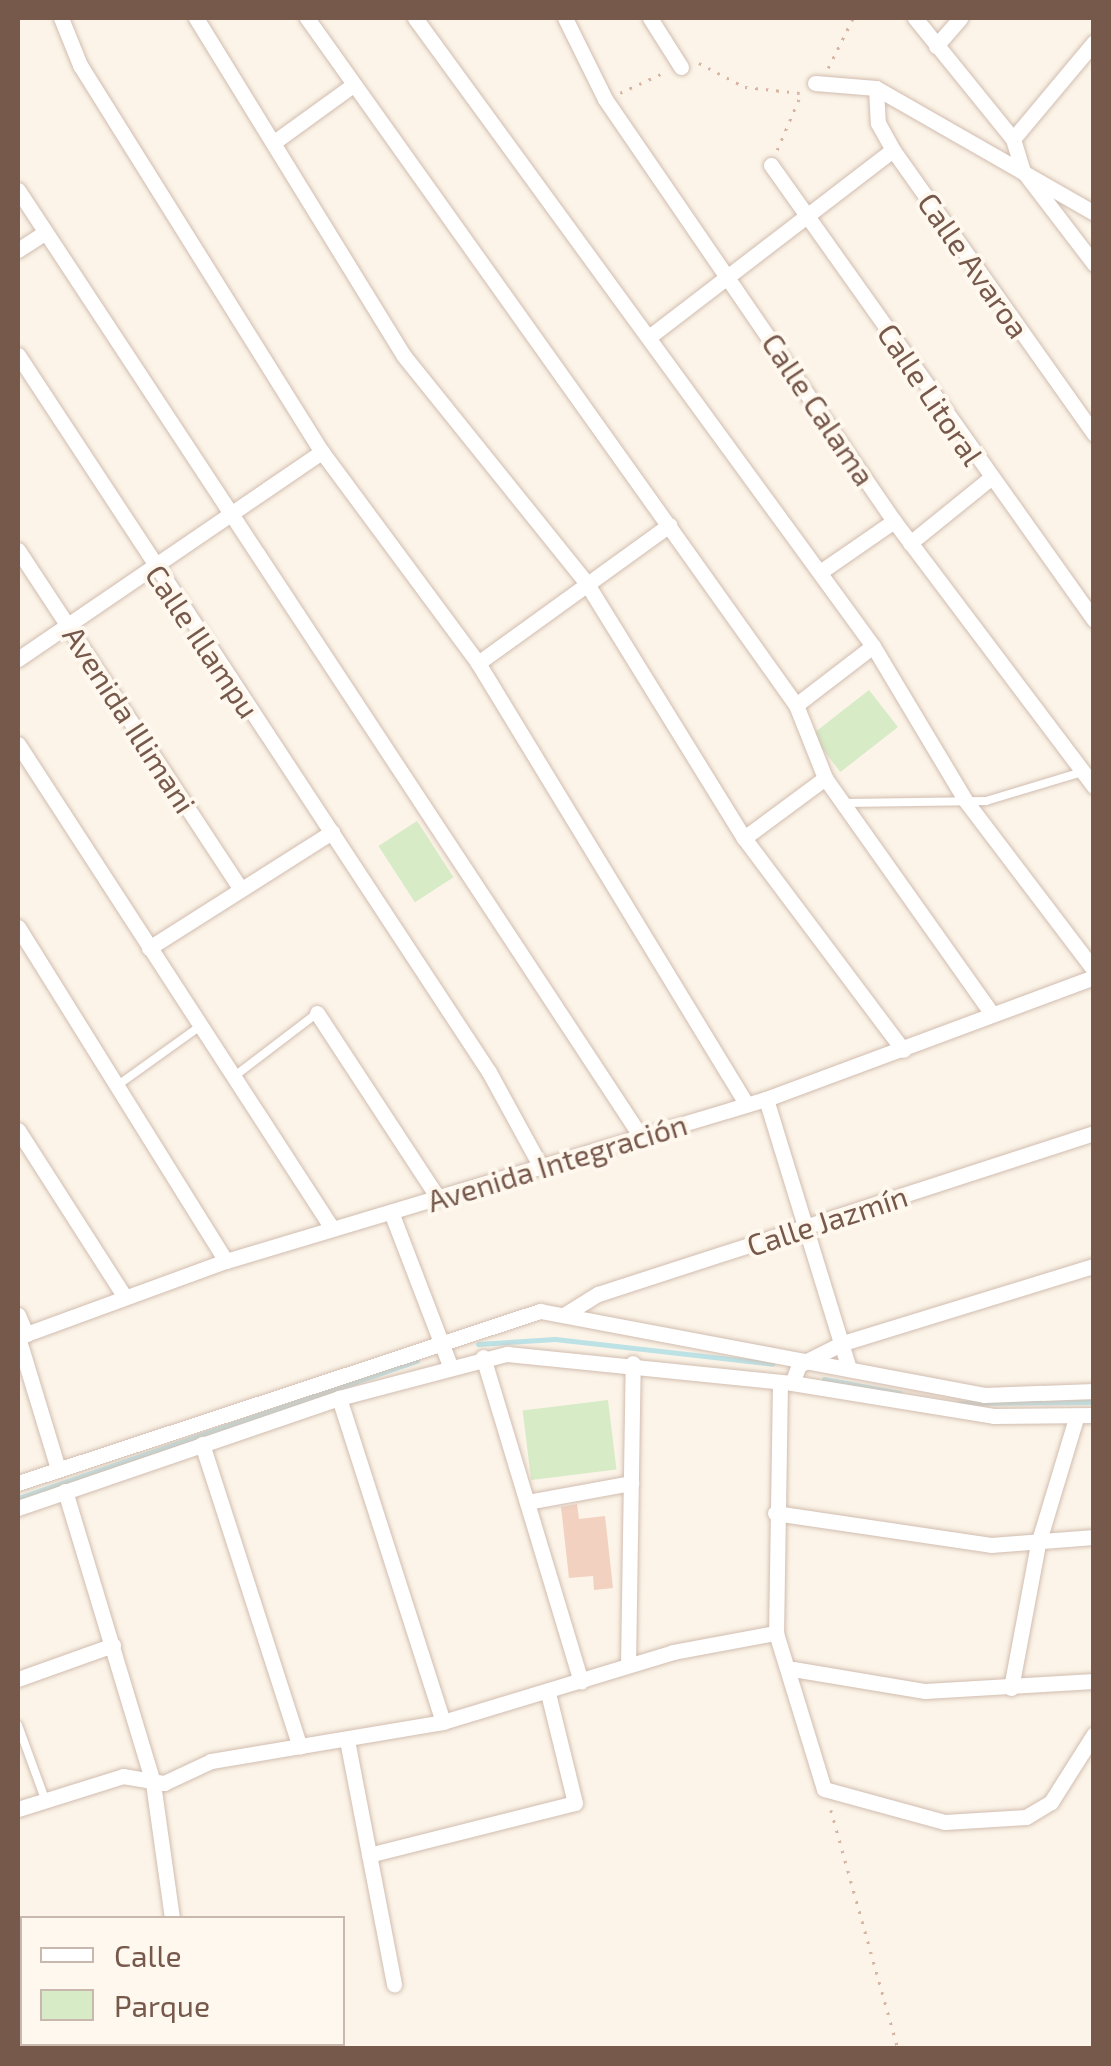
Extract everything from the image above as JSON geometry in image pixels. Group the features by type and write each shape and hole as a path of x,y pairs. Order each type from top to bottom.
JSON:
{"street":[{"path":"61,18 80,65 322,452 478,663 747,1105"},
{"path":"196,18 276,140 404,356 587,584 744,838 903,1050"},
{"path":"307,18 796,705 825,778 992,1014"},
{"path":"415,18 873,646 965,800 1094,973"},
{"name":"Calle Calama","path":"566,18 605,100 731,277 894,521 1094,786"},
{"path":"650,18 681,66"},
{"path":"915,18 1012,139 1023,171 1094,264"},
{"path":"936,46 960,18"},
{"path":"1012,139 1094,42"},
{"path":"276,140 353,85"},
{"path":"808,88 876,88 1094,213"},
{"name":"Calle Avaroa","path":"876,88 878,123 894,150 1094,434"},
{"path":"650,337 814,218 894,150"},
{"name":"Calle Litoral","path":"771,165 814,218 988,480 1094,620"},
{"path":"18,190 43,234 236,514 640,1135"},
{"path":"18,250 43,234"},
{"name":"Calle Illampu","path":"18,355 155,570 393,923 540,1166"},
{"path":"18,658 155,570 322,452"},
{"path":"910,543 988,480"},
{"path":"820,572 894,521"},
{"path":"478,663 670,525"},
{"name":"Avenida Illimani","path":"18,550 241,888"},
{"path":"796,705 873,646"},
{"path":"18,744 332,1228"},
{"path":"744,838 825,778"},
{"path":"149,948 332,832"},
{"path":"20,934 226,1261"},
{"name":"Avenida Integración","path":"20,1336 124,1294 226,1261 766,1099 903,1050 1094,973"},
{"path":"317,1013 438,1198"},
{"path":"766,1099 849,1370"},
{"path":"18,1130 124,1294"},
{"name":"Calle Jazmín","path":"564,1315 598,1294 1094,1132"},
{"path":"390,1212 450,1366"},
{"path":"1094,1266 843,1343 808,1360 786,1383 775,1513 776,1633 793,1669 828,1793 946,1822 1026,1817 1050,1802 1094,1734"},
{"path":"18,1483 442,1338 540,1310 984,1395 1094,1391"},
{"path":"18,1315 20,1336 58,1468"},
{"path":"18,1508 340,1398 483,1356 547,1352 786,1383 993,1416 1094,1415"},
{"path":"483,1356 581,1682"},
{"path":"628,1665 633,1363"},
{"path":"340,1398 443,1722"},
{"path":"1011,1688 1038,1544 1076,1418"},
{"path":"202,1444 300,1747"},
{"path":"527,1502 631,1483"},
{"path":"65,1492 153,1782 172,1916"},
{"path":"775,1513 926,1540 1038,1544 1094,1538"},
{"path":"18,1810 123,1776 153,1782 211,1761 443,1722 628,1665 776,1633"},
{"path":"18,1678 113,1645"},
{"path":"793,1669 925,1690 1011,1688 1094,1680"},
{"path":"369,1855 575,1803 548,1692"},
{"path":"347,1740 394,1985"},
{"path":"18,1930 18,1937"}],"lane":[{"path":"846,803 965,800 1082,772"},
{"path":"236,1075 317,1013"},
{"path":"118,1085 200,1027"},
{"path":"18,1726 45,1799"}],"path":[{"path":"771,165 808,88 852,18"},
{"path":"605,100 698,62 745,87 808,88"},
{"path":"828,1793 840,1864 898,2048"}],"green space":[{"path":"869,690 898,727 840,772 811,735"},
{"path":"417,821 453,877 415,902 378,846"},
{"path":"608,1400 617,1469 531,1480 523,1410"}],"building":[{"path":"577,1504 579,1519 605,1516 613,1588 594,1590 593,1576 569,1578 561,1507"}],"waterway":[{"path":"478,1344 555,1339 773,1364"},
{"path":"18,1498 417,1361"},
{"path":"824,1379 900,1393"},
{"path":"960,1403 1094,1402"}]}
